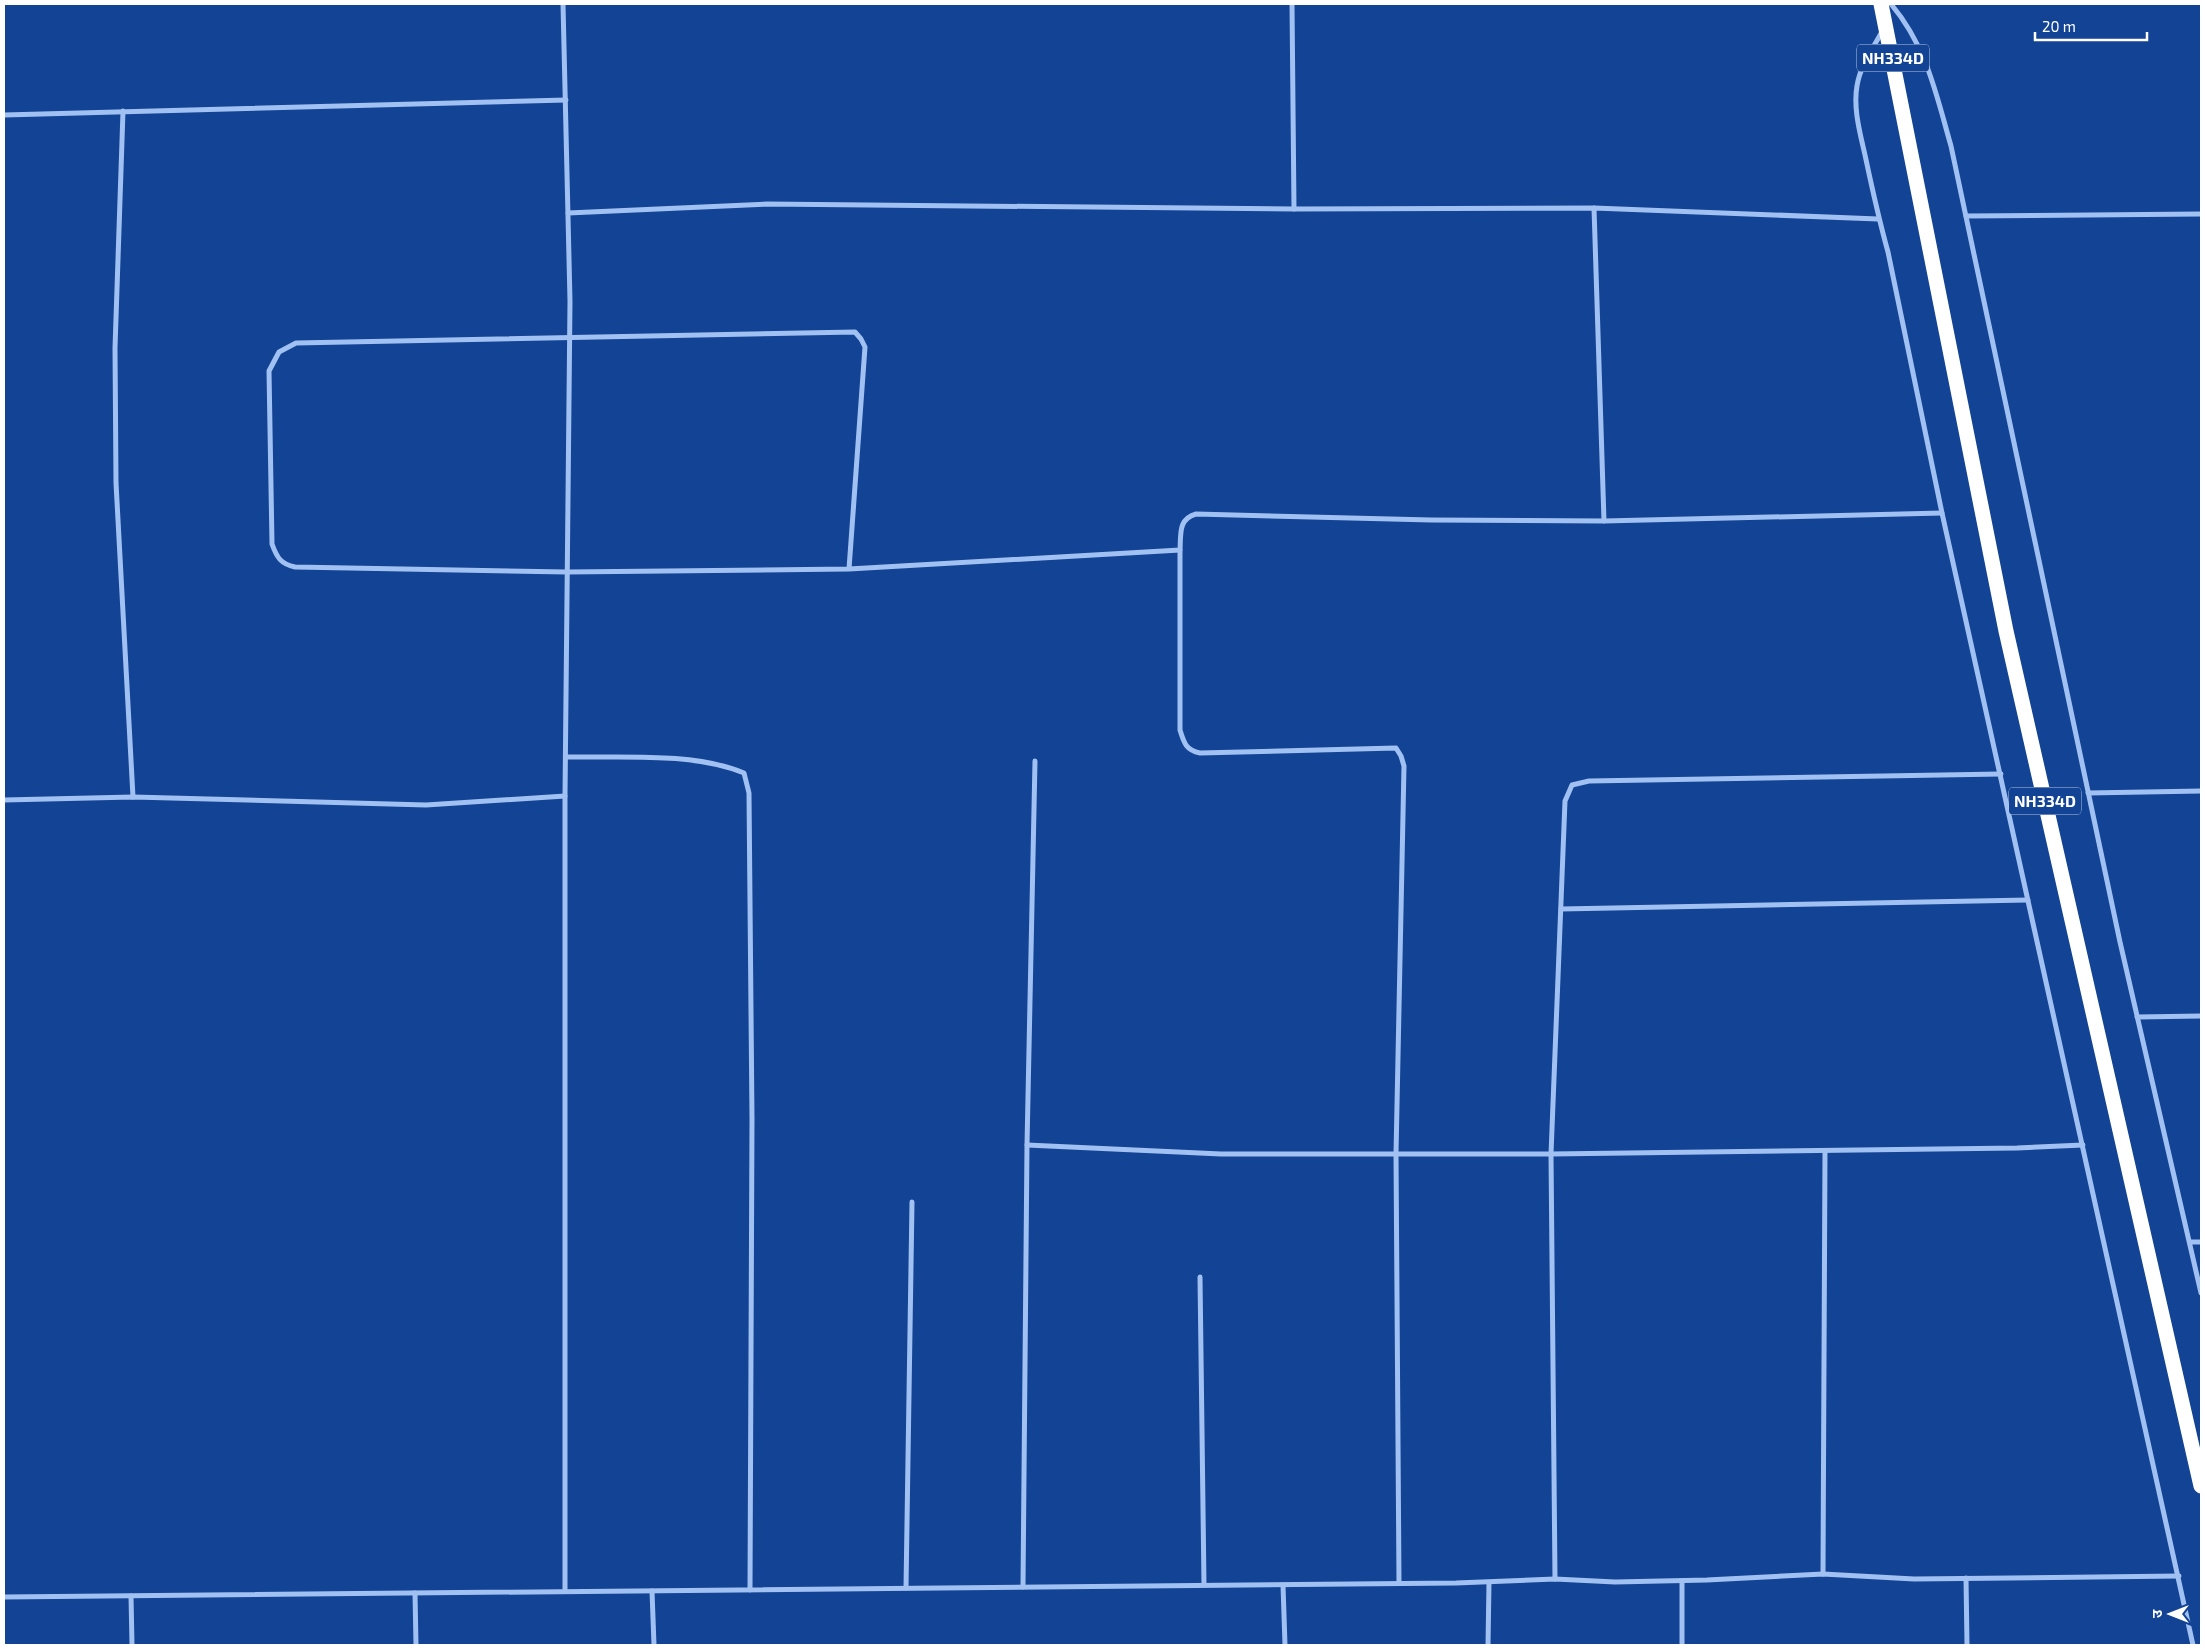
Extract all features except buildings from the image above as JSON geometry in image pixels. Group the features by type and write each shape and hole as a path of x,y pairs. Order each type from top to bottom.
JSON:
{"highway":[{"name":"NH334D","path":"1881,4 2006,631 2201,1486"}],"street":[{"path":"564,4 569,337 565,796 565,1592"},
{"path":"1292,4 1294,209"},
{"path":"1891,4 1907,23 1929,70 1951,146 2088,793 2137,1017 2191,1242 2201,1293"},
{"path":"1886,23 1863,64 1856,87 1856,110 1878,219 1888,252 1942,514 2193,1645"},
{"path":"4,115 123,110 566,100"},
{"path":"123,110 115,348 116,483 134,797"},
{"path":"568,213 767,204 1294,209 1594,208 1878,219"},
{"path":"1594,208 1604,521"},
{"path":"1966,216 2201,214"},
{"path":"849,569 865,347 861,338 855,332 296,344 279,352 269,371 272,544 278,559 286,565 295,567 567,572 849,569 1180,550"},
{"path":"1400,1583 1396,1154 1404,766 1396,748 1200,753 1192,751 1185,745 1180,730 1180,550 1182,524 1188,516 1196,514 1604,521 1942,514"},
{"path":"566,757 697,760 727,766 744,774 749,793 752,1119 750,1590"},
{"path":"1023,1587 1027,1145 1035,761"},
{"path":"1555,1579 1551,1154 1565,800 1572,785 1589,781 2001,774"},
{"path":"2088,793 2201,791"},
{"path":"4,800 134,797 426,805 565,796"},
{"path":"1561,909 2028,900"},
{"path":"2137,1017 2201,1016"},
{"path":"1027,1145 1221,1154 1551,1154 2017,1148 2083,1145"},
{"path":"1823,1574 1825,1151"},
{"path":"906,1588 912,1202"},
{"path":"2191,1242 2201,1242"},
{"path":"1200,1277 1204,1585"},
{"path":"4,1597 1488,1583 1555,1579 1682,1581 1823,1574 1914,1579 2178,1576"},
{"path":"1966,1578 1967,1645"},
{"path":"1682,1581 1682,1645"},
{"path":"1488,1583 1488,1645"},
{"path":"1283,1585 1285,1645"},
{"path":"652,1591 654,1645"},
{"path":"415,1593 416,1645"},
{"path":"131,1596 132,1645"}]}
